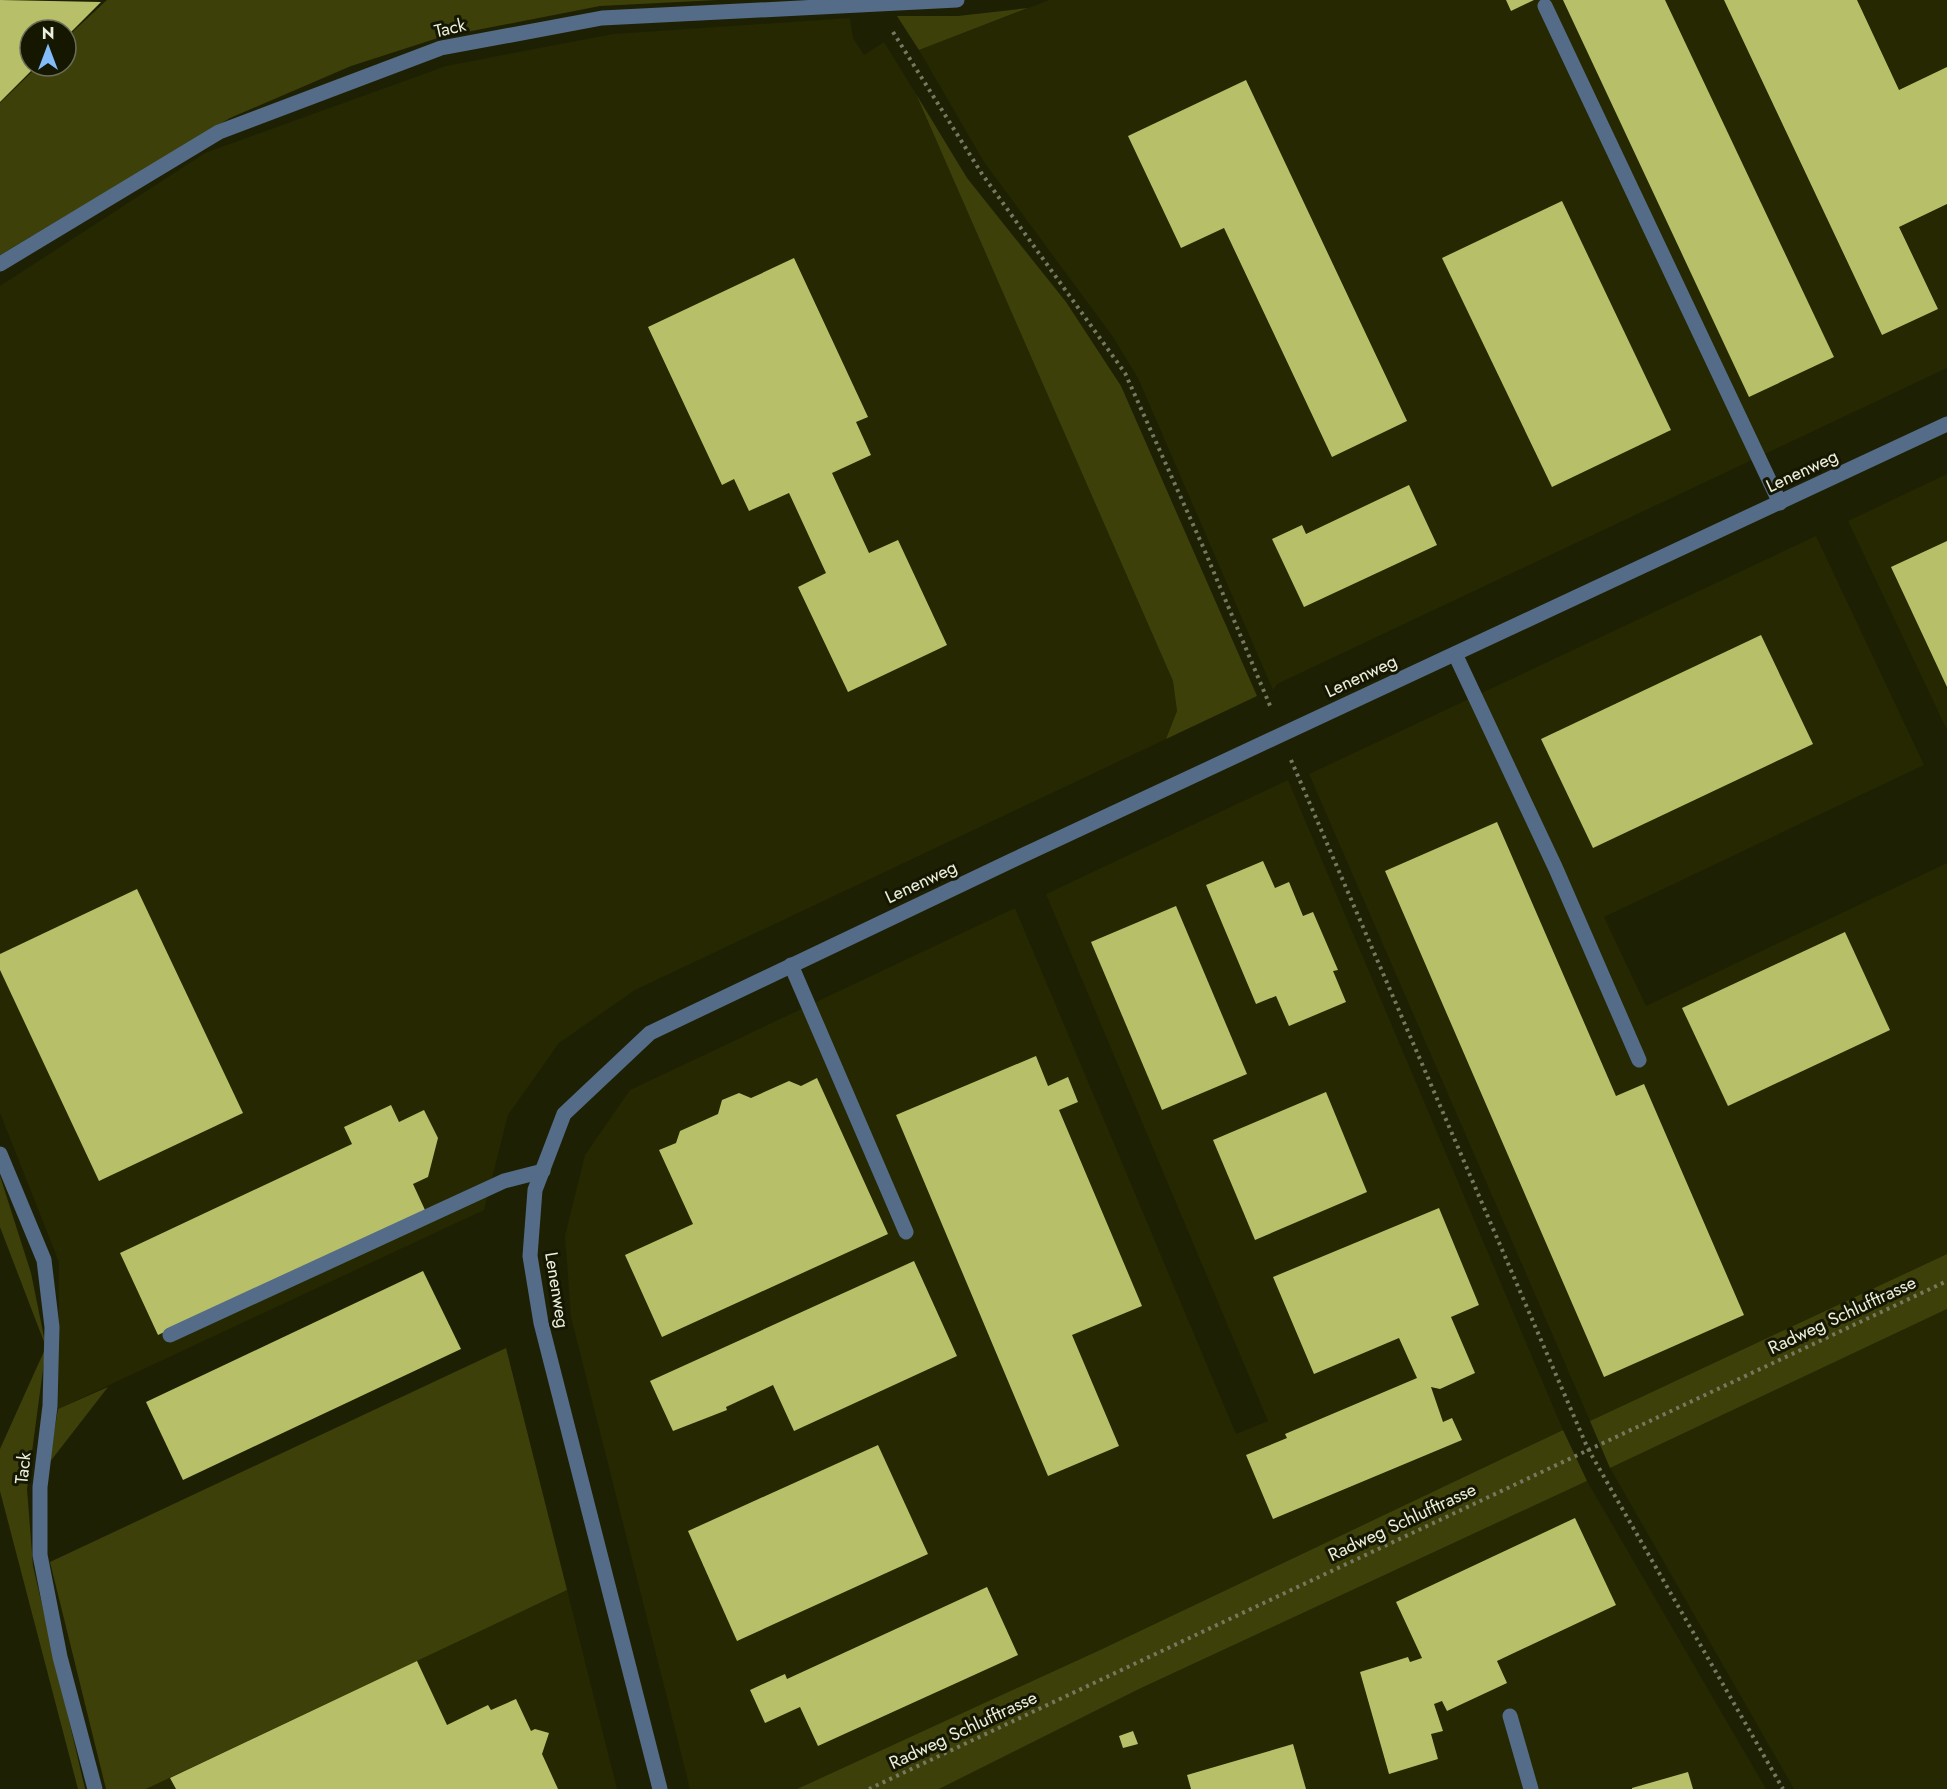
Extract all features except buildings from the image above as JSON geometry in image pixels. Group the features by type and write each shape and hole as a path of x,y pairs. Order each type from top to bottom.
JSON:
{"street":[{"name":"Tack","path":"0,264 219,132 441,48 602,18 877,6 957,0"},
{"path":"1545,6 1780,503"},
{"name":"Lenenweg","path":"660,1789 541,1323 530,1256 535,1190 564,1114 651,1033 791,965 1947,424"},
{"path":"1455,654 1556,869 1639,1060"},
{"path":"791,965 906,1232"},
{"name":"Tack","path":"0,1154 44,1260 52,1328 50,1406 40,1487 40,1555 60,1657 95,1789"},
{"path":"170,1335 496,1184 543,1171"},
{"path":"1510,1716 1531,1789"}],"path":[{"path":"877,6 982,174 1125,373 1263,685 1280,736 1588,1449 1783,1789"},
{"name":"Radweg Schlufftrasse","path":"869,1789 1947,1281"}],"shaded area":[{"path":"107,0 718,0 600,6 441,37 351,66 230,118 0,255 0,103 26,78 78,78 78,27"},
{"path":"1049,0 1947,0 1947,368 1277,684 1273,690 1138,378 1113,337 984,162 919,50"},
{"path":"1028,8 919,50 897,16 958,16"},
{"path":"850,18 853,38 864,55 884,42 916,94 1173,681 1177,711 1166,739 635,990 559,1043 508,1115 484,1210 58,1409 59,1262 0,1113 0,286 205,153 446,66 613,34"},
{"path":"916,94 967,178 1066,302 1121,386 1257,696 1166,739 1177,711 1173,681"},
{"path":"1947,474 1947,730 1848,521"},
{"path":"1816,536 1924,765 1604,917 1646,1006 1947,863 1947,1254 1590,1421 1309,774"},
{"path":"1288,780 1563,1430 1100,1650 797,1789 690,1789 571,1317 565,1236 585,1155 630,1090 1015,908 1236,1434 1268,1421 1046,894"},
{"path":"0,1176 31,1273 46,1347 0,1227"},
{"path":"1947,1254 1947,1309 1610,1468 1590,1421"},
{"path":"1947,1309 1947,1789 1794,1789 1610,1468"},
{"path":"46,1347 27,1489 33,1566 85,1789 78,1789 0,1491 0,1449"},
{"path":"506,1348 567,1590 146,1789 106,1789 50,1562"},
{"path":"108,1387 49,1463 58,1409"},
{"path":"1563,1430 1587,1481 1139,1689 939,1789 797,1789 1100,1650"},
{"path":"1587,1481 1766,1789 939,1789 1139,1689"},
{"path":"567,1590 617,1789 146,1789"}]}
